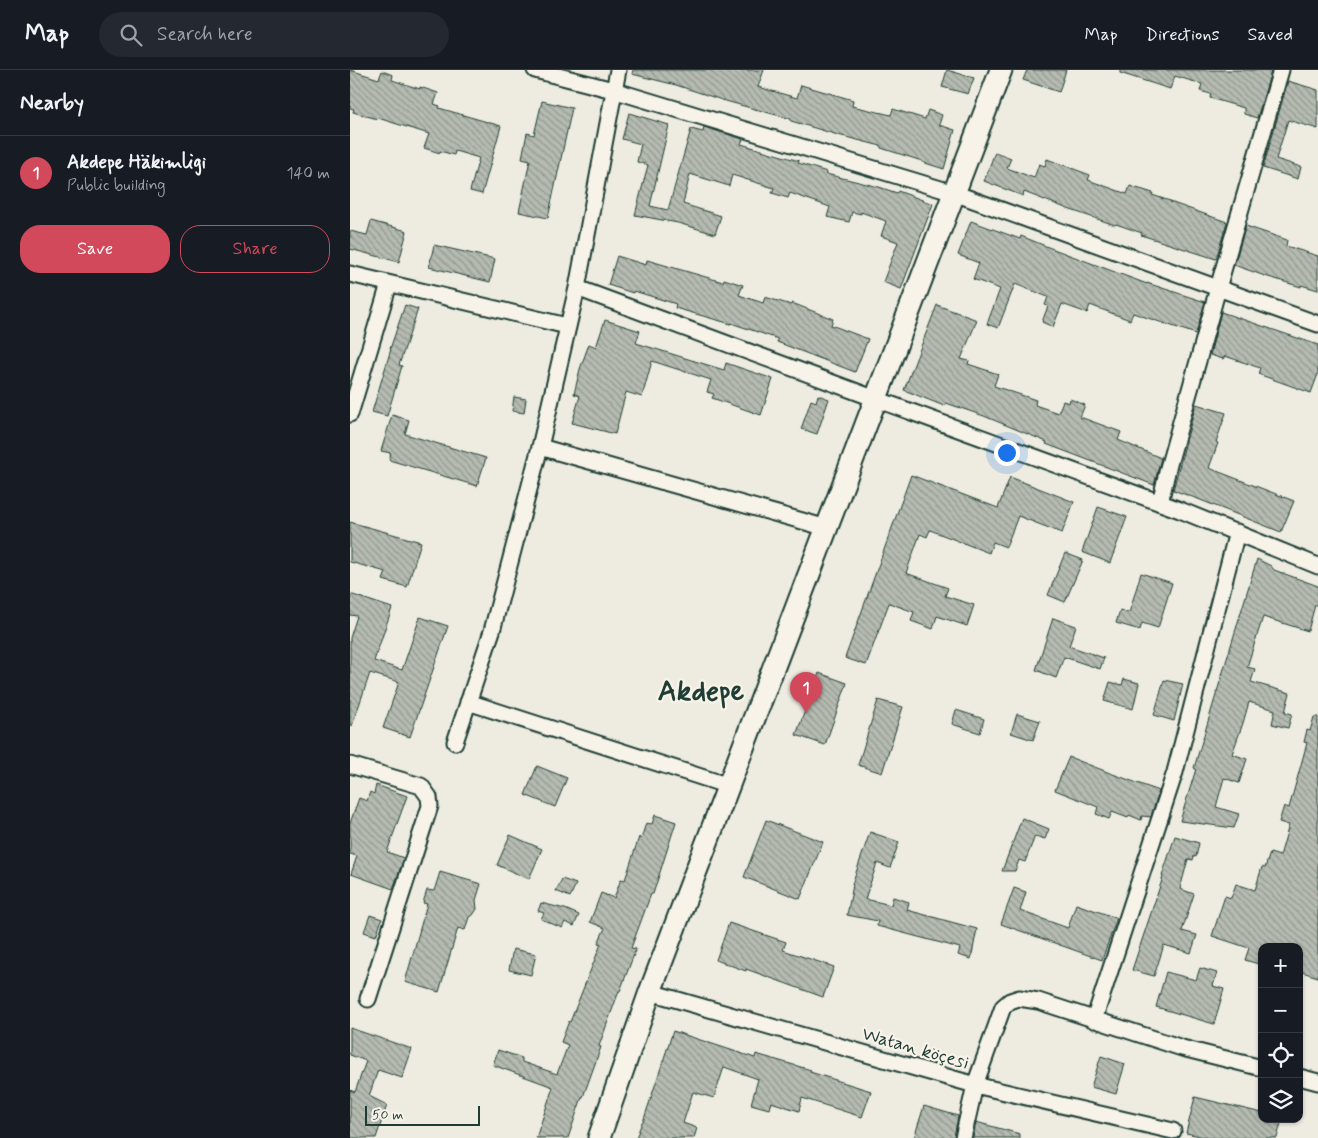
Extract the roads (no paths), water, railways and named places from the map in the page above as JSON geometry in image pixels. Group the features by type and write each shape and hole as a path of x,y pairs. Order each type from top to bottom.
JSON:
{"main road":[{"path":"599,1138 650,992 1001,70"}],"street":[{"path":"534,70 613,90 954,194 1318,324"},
{"path":"455,742 492,631 540,447 577,288 618,70"},
{"path":"1160,503 1218,288 1281,70"},
{"path":"350,274 567,326"},
{"path":"350,414 389,284"},
{"path":"577,288 1238,532 1318,566"},
{"path":"540,447 827,528"},
{"path":"1094,1020 1175,772 1238,532"},
{"path":"468,702 728,786"},
{"path":"350,765 421,786 429,796 430,806 368,999"},
{"name":"Watan köçesi","path":"650,992 975,1085 1173,1131"},
{"path":"963,1138 975,1085 1003,1007 1010,1001 1019,998 1182,1048 1258,1067"},
{"path":"1303,1078 1318,1082"}],"place":[{"name":"Akdepe Häkimligi","path":"806,713"}],"district":[{"name":"Akdepe","path":"701,690"}]}
